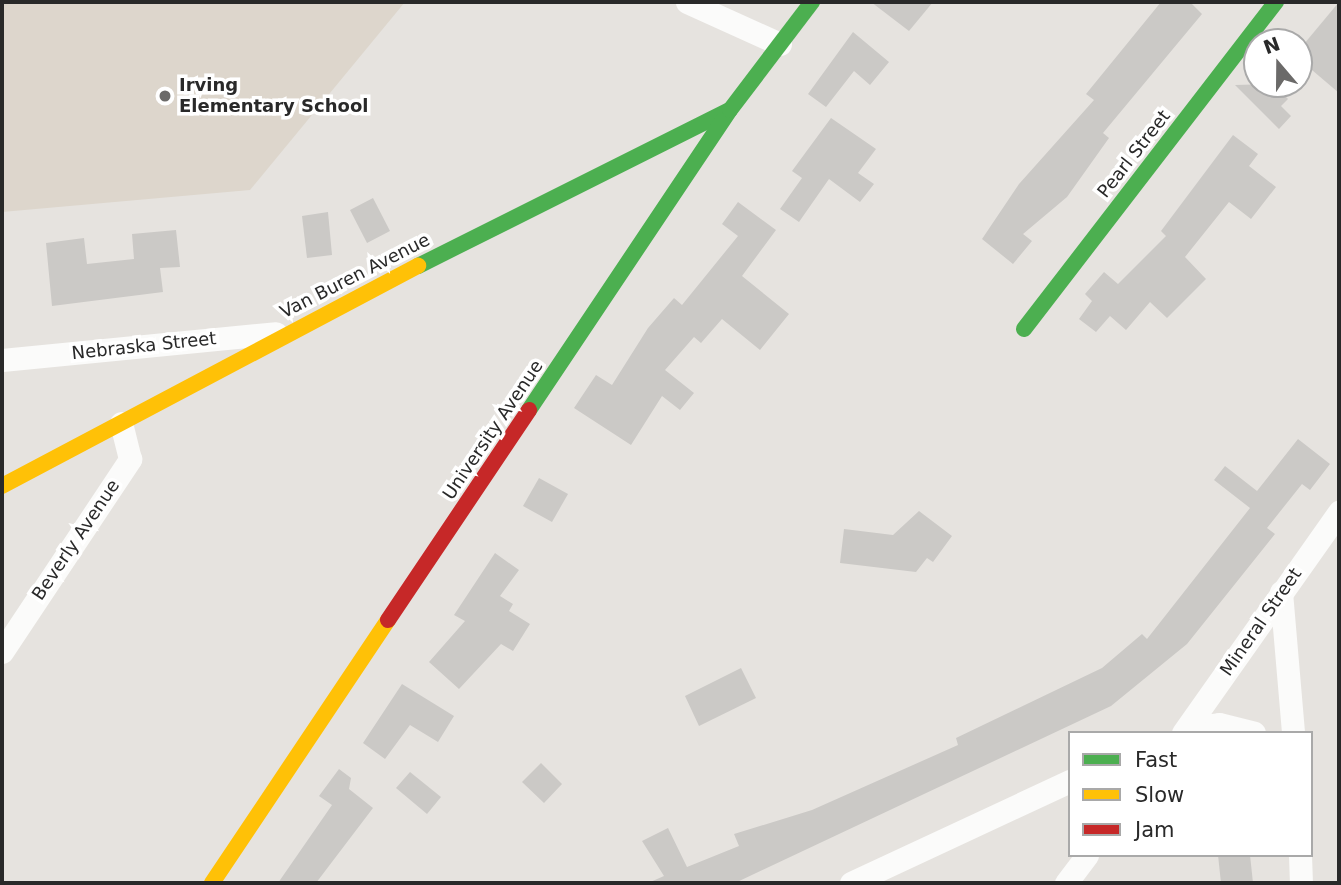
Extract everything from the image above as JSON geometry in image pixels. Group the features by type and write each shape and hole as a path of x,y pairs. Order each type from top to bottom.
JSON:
{"street":[{"path":"687,2 780,44"},
{"name":"University Avenue","path":"212,883 730,110 812,2"},
{"name":"Pearl Street","path":"1024,329 1276,2"},
{"name":"Van Buren Avenue","path":"2,486 286,332 730,110"},
{"name":"Nebraska Street","path":"2,360 286,332"},
{"name":"Beverly Avenue","path":"2,652 130,459 121,423"},
{"name":"Mineral Street","path":"1185,730 1281,592 1337,520"},
{"path":"1281,592 1293,731"},
{"path":"1185,730 1219,724 1246,731"},
{"path":"851,883 1068,782"},
{"path":"1066,883 1086,857"},
{"path":"1300,857 1301,883"}],"shaded area":[{"name":"Irving Elementary School","path":"2,2 405,2 250,190 2,212"}],"building":[{"path":"871,2 933,2 909,31"},
{"path":"1161,2 1190,2 1202,14 1103,133 1109,138 1067,197 1023,234 1032,241 1013,264 982,239 1019,184 1094,100 1086,94"},
{"path":"1339,2 1339,93 1313,71 1313,33"},
{"path":"853,32 889,62 870,85 854,71 826,107 808,94"},
{"path":"1235,85 1243,85 1243,93"},
{"path":"1248,98 1287,98 1281,106 1291,116 1279,129"},
{"path":"831,118 876,149 858,173 874,184 860,202 829,179 799,222 780,209 802,178 792,171"},
{"path":"1233,135 1258,154 1249,166 1276,187 1251,219 1229,202 1185,257 1206,279 1167,318 1150,302 1126,330 1110,316 1096,332 1079,319 1092,301 1085,294 1104,272 1118,284 1166,236 1161,231"},
{"path":"373,198 390,231 367,243 350,210"},
{"path":"738,202 776,230 742,276 789,314 760,350 722,319 701,343 694,337 665,370 694,393 680,410 662,396 631,445 574,408 596,375 612,385 648,328 674,298 682,305 738,236 722,224"},
{"path":"328,212 332,255 307,258 302,216"},
{"path":"176,230 180,267 160,268 163,292 52,306 46,243 84,238 87,264 134,259 132,234"},
{"path":"1298,439 1330,464 1310,490 1302,484 1267,528 1275,534 1187,644 1111,706 735,883 648,883 664,876 642,841 668,828 687,867 739,846 734,834 812,810 958,745 956,738 1102,668 1142,634 1147,639 1250,508 1214,480 1225,466 1257,491"},
{"path":"539,478 568,494 552,522 523,506"},
{"path":"919,511 952,536 933,562 927,558 916,572 840,563 844,529 893,535"},
{"path":"495,553 519,570 500,596 513,604 509,611 530,624 513,651 501,644 459,689 429,662 465,621 454,615"},
{"path":"741,668 756,698 699,726 685,696"},
{"path":"402,684 454,716 438,742 410,725 385,759 363,743"},
{"path":"541,763 562,784 544,803 522,782"},
{"path":"339,769 351,778 349,789 373,808 316,883 278,883 332,805 319,796"},
{"path":"410,772 441,797 427,814 396,788"},
{"path":"1218,857 1250,857 1253,883 1221,883"}],"traffic: fast":[{"path":"529,410 730,110 812,2"},
{"path":"1024,329 1276,2"},
{"path":"418,266 729,110"}],"traffic: slow":[{"path":"2,486 418,266"},
{"path":"212,883 388,620"}],"traffic: jam":[{"path":"388,620 529,410"}],"place":[{"name":"Irving Elementary School","path":"165,96"}]}
